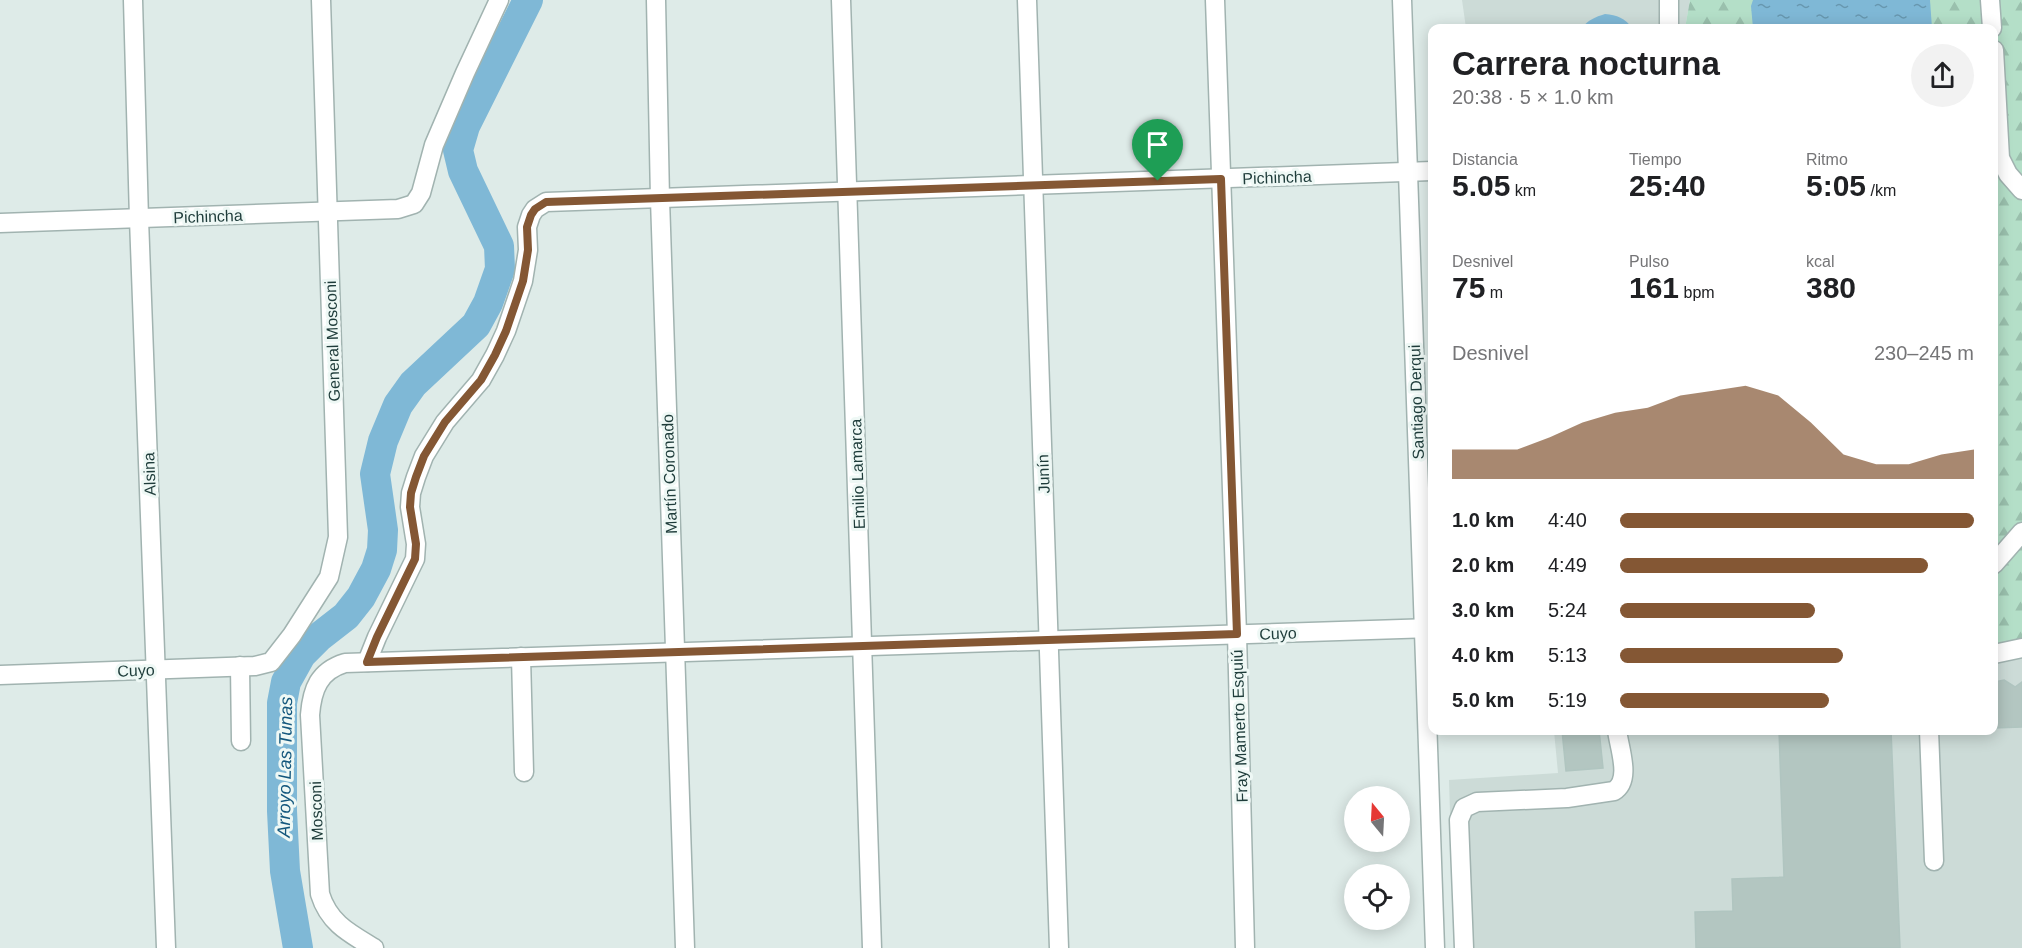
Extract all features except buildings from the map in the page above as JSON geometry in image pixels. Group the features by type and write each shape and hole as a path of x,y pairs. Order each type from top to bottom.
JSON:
{"street":[{"name":"Alsina","path":"132,0 166,948"},
{"name":"General Mosconi","path":"271,662 292,635 329,577 338,537 321,0"},
{"name":"Pichincha","path":"0,223 398,209 414,204 421,193 434,145 500,0"},
{"name":"Martín Coronado","path":"656,0 660,199 685,948"},
{"name":"Emilio Lamarca","path":"841,0 872,948"},
{"name":"Junín","path":"1027,0 1059,948"},
{"name":"Fray Mamerto Esquiú","path":"1215,0 1237,634 1245,948"},
{"name":"Santiago Derqui","path":"1402,0 1428,628"},
{"path":"1669,0 1669,24"},
{"path":"1990,0 1992,24"},
{"path":"1998,122 2000,158 2008,174 2022,190"},
{"name":"Pichincha","path":"367,662 415,559 416,544 410,507 411,493 424,456 445,422 481,380 495,355 523,281 528,250 527,227 535,209 546,202 1428,171"},
{"path":"1998,559 2022,532"},
{"name":"Cuyo","path":"332,667 345,663 367,662 1428,628"},
{"path":"1998,653 2022,648"},
{"path":"521,657 524,772"},
{"name":"Cuyo","path":"0,675 255,666 271,662"},
{"path":"240,666 241,741"},
{"name":"Mosconi","path":"332,667 320,680 311,698 310,715 320,894 325,910 353,942 374,948"},
{"name":"Santiago Derqui","path":"1430,735 1435,948"},
{"path":"1464,948 1460,820 1464,808 1477,802 1567,798 1614,791 1620,787 1624,778 1618,735"},
{"path":"1929,735 1934,861"}],"shaded area":[{"path":"1462,0 1690,0 1686,24 1465,24"},
{"path":"2022,640 2022,948 1454,948 1449,780 1558,773 1554,735 1998,735 1998,646"}],"green space":[{"path":"1690,0 2022,0 2022,640 1998,646 1998,24 1686,24"}],"water":[{"path":"1753,0 1930,0 1932,24 1753,24 1751,6"},
{"path":"1605,14 1613,15 1629,24 1586,24"}],"waterway":[{"name":"Arroyo Las Tunas","path":"298,948 285,871 282,811 282,703 286,682 301,655 319,637 346,616 361,597 376,569 382,550 383,530 375,474 383,441 398,405 413,384 476,325 488,303 500,269 499,246 463,171 458,150 465,126 528,0"}],"route":[{"path":"1221,179 1237,634 367,662 415,559 416,544 410,507 411,493 424,456 445,422 481,380 495,355 523,281 528,250 527,227 531,215 535,209 546,202 1158,181 1221,179"}]}
